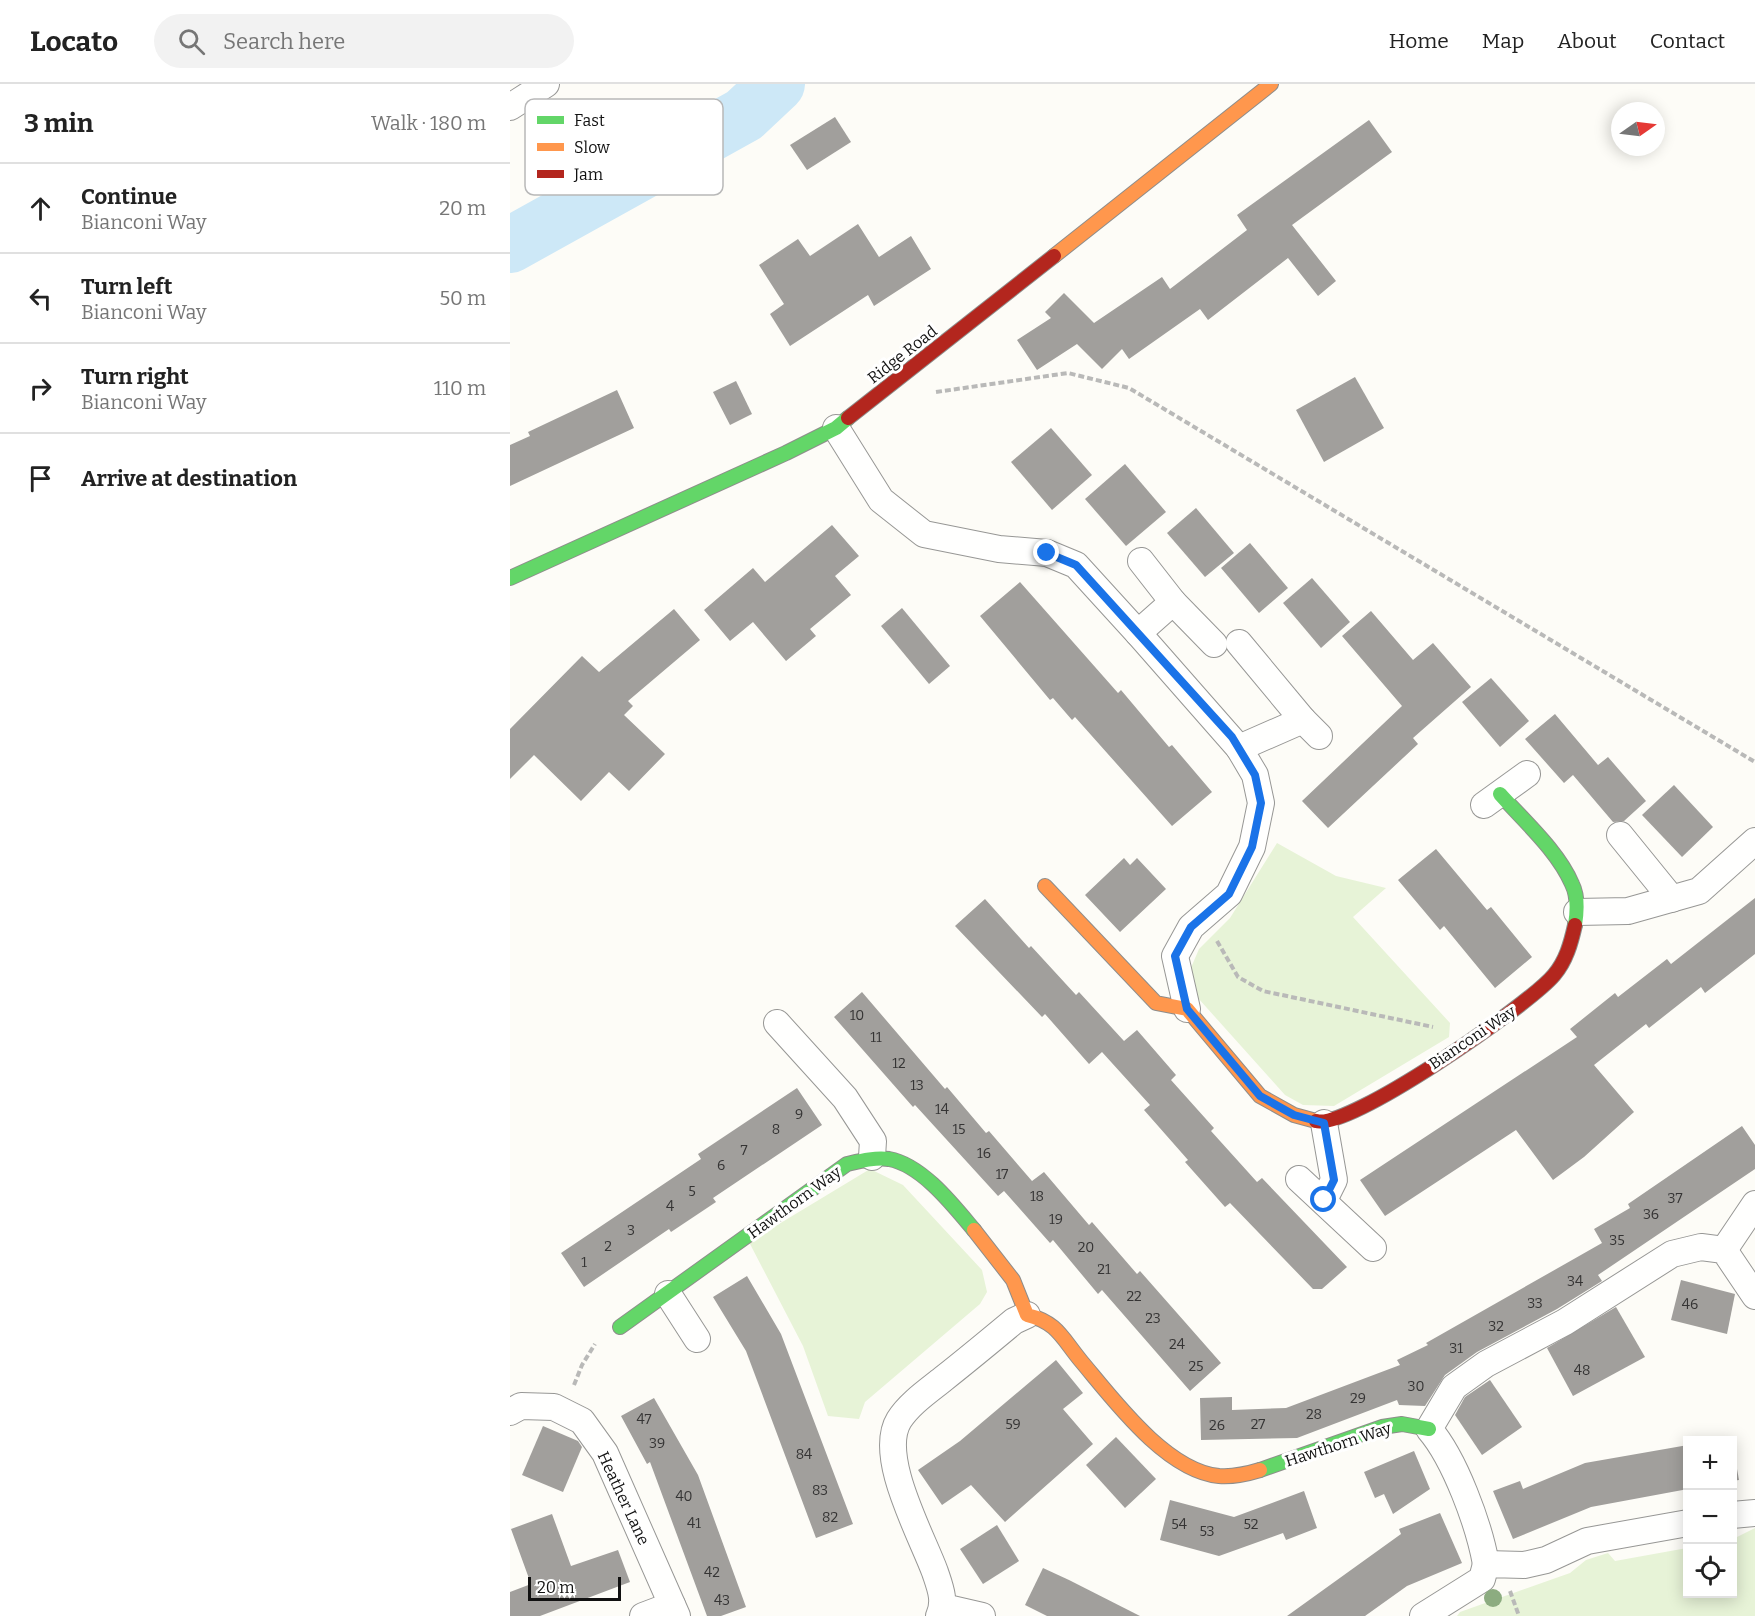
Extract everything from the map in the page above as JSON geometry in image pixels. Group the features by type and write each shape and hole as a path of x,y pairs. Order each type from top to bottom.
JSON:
{"street":[{"path":"510,107 546,84"},
{"name":"Ridge Road","path":"510,578 786,453 836,428 1271,84"},
{"path":"836,428 881,500 924,534 999,549 1047,553 1076,565 1239,748 1255,775 1261,803 1252,847 1229,894 1191,927 1175,956 1187,1009 1260,1096 1294,1115 1324,1123 1334,1180 1324,1200"},
{"path":"1141,561 1173,602 1227,643 1311,728 1239,748"},
{"path":"1138,633 1173,602"},
{"name":"Bianconi Way","path":"1324,1123 1359,1110 1477,1037 1494,1026 1554,975 1571,945 1577,912 1573,885 1546,847 1492,799 1527,774"},
{"path":"1620,835 1672,898"},
{"path":"1577,912 1628,911 1699,891 1755,842"},
{"path":"1045,886 1156,1003 1187,1009"},
{"path":"777,1023 845,1098 873,1141 872,1157 897,1161 923,1178 1007,1271 1024,1301 1027,1315 1014,1321 919,1399 899,1421 891,1445 896,1478 922,1537 940,1590 941,1611 982,1616"},
{"name":"Hawthorn Way","path":"621,1327 847,1164 872,1157"},
{"path":"1299,1179 1373,1248"},
{"path":"1724,1250 1755,1204"},
{"path":"1423,1616 1482,1579 1486,1564 1483,1546 1460,1486 1438,1440 1429,1429 1454,1387 1486,1364 1565,1322 1671,1254 1701,1247 1724,1250 1755,1296"},
{"path":"668,1294 697,1339"},
{"name":"Hawthorn Way","path":"1027,1315 1047,1320 1137,1424 1172,1456 1195,1471 1219,1476 1260,1471 1374,1429 1403,1424 1429,1429"},
{"name":"Heather Lane","path":"510,1412 521,1406 554,1407 582,1421 605,1453 674,1610"},
{"path":"1737,1515 1755,1513"},
{"path":"1486,1564 1524,1565 1546,1560 1587,1541 1683,1524"},
{"path":"643,1616 674,1610"}],"path":[{"path":"898,379 921,394 1068,373 1129,388 1755,762"},
{"path":"1214,907 1218,946 1238,977 1263,991 1477,1037"},
{"path":"564,1412 582,1365 594,1346 608,1333 621,1327"}],"green space":[{"path":"1277,843 1336,876 1386,888 1353,917 1450,1023 1449,1037 1334,1106 1303,1105 1285,1095 1198,998 1190,970 1199,949 1230,918"},
{"path":"870,1169 903,1185 982,1270 987,1292 980,1304 865,1402 859,1419 828,1416 803,1346 749,1242"},
{"path":"1755,1528 1755,1616 1457,1616 1460,1612 1570,1573 1586,1560 1608,1553 1615,1561 1683,1549 1683,1598 1737,1598 1737,1537"}],"building":[{"path":"835,117 851,142 807,170 790,145"},
{"path":"1369,120 1392,152 1292,225 1336,281 1318,296 1288,258 1208,320 1200,309 1129,359 1122,349 1102,369 1077,344 1037,370 1017,340 1051,318 1045,312 1064,293 1094,323 1162,277 1170,289 1247,230 1237,215"},
{"path":"858,224 879,257 911,236 931,269 874,306 868,295 790,346 770,314 784,304 759,265 798,239 810,256"},
{"path":"1355,377 1384,428 1324,462 1296,410"},
{"path":"736,381 752,414 730,425 713,392"},
{"path":"617,390 634,428 510,486 510,445 530,436 528,432"},
{"path":"1051,428 1092,475 1052,510 1011,462"},
{"path":"1125,464 1166,512 1126,546 1085,499"},
{"path":"1196,508 1234,553 1205,577 1167,533"},
{"path":"832,525 859,556 835,576 851,595 810,629 816,636 786,661 753,622 730,641 704,610 753,568 765,582"},
{"path":"1250,543 1288,588 1259,613 1221,568"},
{"path":"1312,578 1350,622 1321,648 1283,603"},
{"path":"1020,582 1118,693 1121,690 1169,747 1172,745 1212,792 1172,826 1075,717 1072,720 1053,698 1050,700 980,616"},
{"path":"902,608 950,666 929,684 881,626"},
{"path":"674,609 700,640 628,701 633,706 624,715 665,754 629,791 609,772 581,801 534,755 510,779 510,729 582,656 599,672"},
{"path":"1371,611 1413,660 1433,643 1471,687 1413,738 1418,744 1328,828 1302,801 1402,706 1342,636"},
{"path":"1491,678 1529,721 1500,747 1462,702"},
{"path":"1555,714 1598,765 1608,757 1646,801 1624,821 1613,822 1573,775 1564,783 1525,739"},
{"path":"1674,785 1713,827 1682,857 1642,815"},
{"path":"1436,849 1487,910 1491,907 1532,957 1495,988 1444,926 1440,930 1398,880"},
{"path":"1124,858 1130,865 1137,858 1166,889 1120,932 1085,895"},
{"path":"1755,898 1755,954 1705,993 1701,987 1649,1028 1646,1024 1594,1065 1634,1112 1584,1157 1553,1180 1516,1130 1385,1216 1360,1180 1577,1037 1570,1029 1615,993 1618,997 1667,959 1671,964"},
{"path":"985,899 1029,948 1031,946 1076,995 1079,992 1124,1041 1137,1030 1176,1075 1171,1080 1214,1128 1211,1131 1257,1182 1262,1178 1347,1267 1322,1289 1313,1289 1230,1203 1225,1207 1185,1162 1188,1160 1144,1110 1150,1105 1102,1052 1089,1064 1045,1014 1042,1017 955,926"},
{"path":"862,992 945,1089 947,1087 986,1133 989,1131 1032,1181 1044,1172 1089,1225 1092,1222 1137,1274 1140,1271 1221,1363 1190,1391 1102,1290 1098,1294 1053,1240 1050,1243 1004,1191 998,1196 915,1105 913,1107 834,1017"},
{"path":"797,1088 822,1125 713,1198 716,1202 671,1232 669,1229 584,1287 561,1253 701,1159 698,1154"},
{"path":"1742,1126 1755,1145 1755,1169 1598,1275 1602,1281 1557,1309 1477,1352 1445,1375 1425,1406 1399,1405 1397,1400 1297,1438 1201,1440 1200,1398 1232,1397 1232,1410 1286,1408 1400,1365 1397,1360 1428,1345 1426,1343 1602,1243 1594,1229 1630,1208 1628,1204"},
{"path":"747,1276 781,1334 853,1524 816,1538 746,1351 713,1297"},
{"path":"1681,1280 1735,1294 1727,1334 1671,1320"},
{"path":"1616,1307 1645,1357 1573,1396 1547,1348"},
{"path":"1056,1360 1083,1393 1063,1409 1093,1444 1005,1522 971,1485 942,1505 918,1470 960,1441"},
{"path":"1490,1380 1522,1427 1482,1455 1455,1415 1465,1397"},
{"path":"654,1398 698,1475 746,1607 721,1616 707,1616 650,1462 647,1464 621,1416"},
{"path":"543,1426 578,1441 582,1447 563,1492 522,1475"},
{"path":"1116,1437 1156,1479 1125,1508 1086,1465"},
{"path":"1683,1446 1683,1490 1591,1507 1513,1539 1493,1491 1520,1481 1523,1489 1585,1463"},
{"path":"1414,1451 1430,1489 1393,1514 1384,1494 1375,1498 1364,1472"},
{"path":"1304,1491 1317,1528 1286,1540 1283,1533 1219,1556 1160,1540 1170,1500 1234,1517"},
{"path":"1440,1513 1462,1563 1407,1586 1365,1616 1287,1616 1401,1534 1399,1529"},
{"path":"552,1514 571,1566 618,1550 630,1582 540,1616 510,1616 510,1592 531,1584 511,1529"},
{"path":"997,1525 1019,1561 983,1584 960,1549"},
{"path":"1043,1568 1140,1616 1047,1616 1025,1605"}],"waterway":[{"path":"723,127 744,115 777,84"},
{"path":"510,245 600,195"}],"traffic: fast":[{"path":"510,578 786,453 836,428 848,418"},
{"path":"1500,794 1540,837 1566,872 1575,894 1577,910 1575,925"},
{"path":"620,1327 847,1164 889,1159 913,1169 936,1187 974,1230"},
{"path":"1260,1470 1382,1427 1402,1424 1429,1429"}],"traffic: slow":[{"path":"1054,256 1271,84"},
{"path":"1045,886 1156,1003 1187,1009 1260,1096 1294,1115 1316,1121"},
{"path":"974,1230 1013,1280 1027,1315 1045,1322 1058,1332 1125,1413 1160,1447 1199,1471 1219,1476 1240,1475 1260,1470"}],"traffic: jam":[{"path":"848,418 1054,256"},
{"path":"1316,1121 1335,1119 1399,1087 1511,1012 1558,970 1568,952 1575,925"}],"route":[{"path":"1047,553 1076,565 1232,737 1255,775 1261,803 1252,847 1229,894 1191,927 1175,956 1187,1009 1260,1096 1294,1115 1324,1123 1334,1180 1324,1200"}]}
